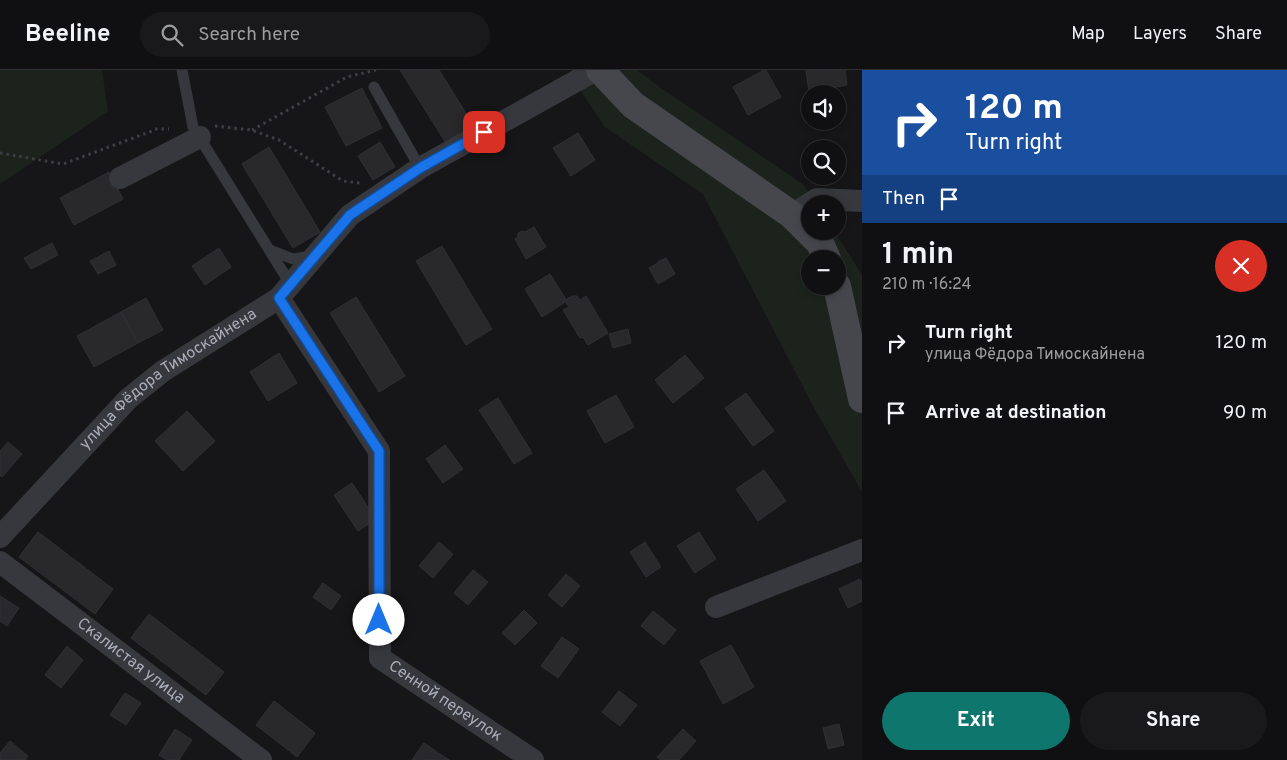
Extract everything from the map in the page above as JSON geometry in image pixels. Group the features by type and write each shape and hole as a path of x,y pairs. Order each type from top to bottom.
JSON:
{"main road":[{"path":"598,70 633,105 792,216 820,243 823,250"},
{"path":"839,295 862,399"}],"street":[{"name":"улица Фёдора Тимоскайнена","path":"0,537 128,399 163,370 285,292 350,215 420,168 598,70"},
{"path":"120,178 196,132"},
{"path":"792,216 817,199 862,200"},
{"name":"Сенной переулок","path":"285,292 379,451 380,658 533,760"},
{"path":"716,607 862,550"},
{"name":"Скалистая улица","path":"0,562 261,760"}],"lane":[{"path":"182,70 196,132 270,250 285,292"},
{"path":"374,87 420,168"},
{"path":"270,250 293,258 316,255"}],"path":[{"path":"251,130 348,76 376,70"},
{"path":"0,153 63,164 155,130 196,132 222,126 251,130 280,140 343,181 391,187"},
{"path":"155,130 162,134"}],"shaded area":[{"path":"0,70 102,70 108,111 0,184"},
{"path":"571,70 643,70 638,71 801,183 801,185 804,185 810,195 801,195 801,240 840,240 862,275 862,492 813,406 703,194 605,127 578,87"}],"building":[{"path":"400,70 439,70 474,126 446,143"},
{"path":"766,70 781,97 748,115 733,87"},
{"path":"806,70 845,70 847,85 808,85"},
{"path":"362,88 382,128 346,146 325,107"},
{"path":"578,133 595,160 571,176 553,148"},
{"path":"380,142 395,167 373,180 358,156"},
{"path":"269,147 320,232 293,248 242,164"},
{"path":"109,172 123,199 74,225 60,198"},
{"path":"534,227 546,247 526,259 515,239 518,237 518,233 525,232"},
{"path":"52,243 58,255 31,269 24,258"},
{"path":"442,246 492,329 466,345 416,261"},
{"path":"219,248 231,267 205,285 192,266"},
{"path":"109,251 116,265 98,274 90,261"},
{"path":"666,258 675,274 658,284 649,268"},
{"path":"550,274 567,301 542,317 525,289"},
{"path":"577,296 580,300 586,296 608,333 588,345 583,337 580,338 563,310 569,307 566,303 568,298"},
{"path":"356,297 405,376 379,392 330,313"},
{"path":"146,298 163,330 138,343 121,312"},
{"path":"121,312 138,343 94,367 77,336"},
{"path":"628,329 631,343 613,348 609,334"},
{"path":"279,353 297,383 268,401 250,372"},
{"path":"685,355 704,378 673,403 655,380"},
{"path":"746,393 774,431 753,446 725,408"},
{"path":"616,395 634,427 605,443 587,411"},
{"path":"498,398 532,453 514,464 479,410"},
{"path":"187,411 215,441 183,471 155,441"},
{"path":"8,442 22,454 2,477 0,475 0,451"},
{"path":"445,445 463,469 443,483 426,459"},
{"path":"764,470 786,501 758,521 736,489"},
{"path":"352,483 376,519 358,531 334,495"},
{"path":"38,532 113,589 95,614 19,557"},
{"path":"699,532 716,559 695,573 677,546"},
{"path":"439,542 453,554 433,578 419,566"},
{"path":"645,542 661,567 646,577 630,552"},
{"path":"473,570 488,582 468,605 454,593"},
{"path":"566,574 580,586 562,607 548,595"},
{"path":"860,579 862,583 862,601 848,608 839,589"},
{"path":"323,583 341,596 331,610 313,597"},
{"path":"0,596 19,608 7,626 0,621"},
{"path":"524,610 537,623 515,645 502,633"},
{"path":"653,611 676,630 664,645 641,626"},
{"path":"149,614 224,672 206,695 131,638"},
{"path":"562,637 579,649 558,678 541,666"},
{"path":"731,645 754,687 723,704 700,661"},
{"path":"67,646 83,660 61,688 45,675"},
{"path":"619,691 637,705 620,726 602,712"},
{"path":"125,693 141,703 126,725 110,715"},
{"path":"274,701 315,733 297,757 256,725"},
{"path":"839,724 844,745 828,749 823,728"},
{"path":"175,729 192,740 179,760 167,760 159,755"},
{"path":"683,729 696,741 679,760 661,760 657,757"},
{"path":"10,741 28,756 25,760 0,760 0,753"},
{"path":"424,743 449,760 412,760"}],"route":[{"path":"379,620 379,451 279,298 350,215 420,168 484,132"}]}
